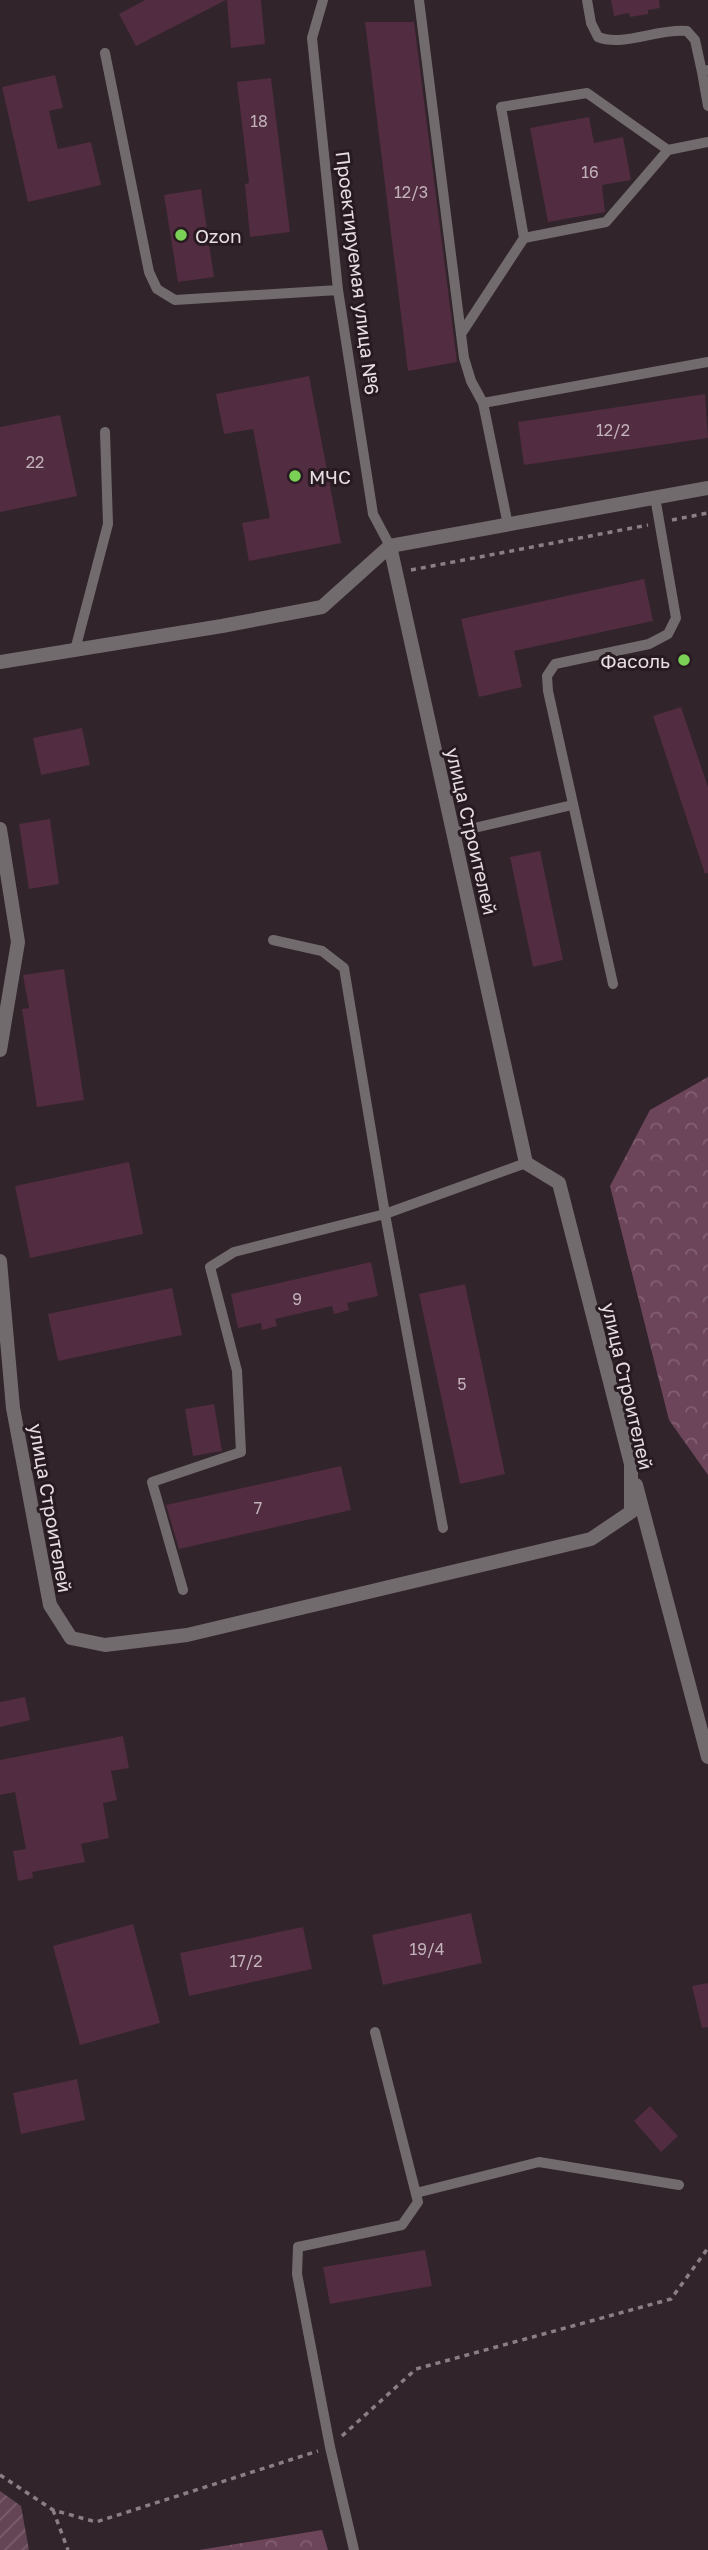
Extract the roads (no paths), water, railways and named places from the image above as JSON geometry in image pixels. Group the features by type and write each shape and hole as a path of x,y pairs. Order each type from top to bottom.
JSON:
{"street":[{"path":"0,662 322,607 390,547 708,488"},
{"name":"улица Строителей","path":"0,1261 13,1408 50,1605 71,1638 105,1645 187,1635 591,1539 631,1512 631,1464 559,1183 526,1163 390,547"},
{"path":"0,829 18,942 0,1050"},
{"path":"631,1464 708,1757"}],"lane":[{"name":"Проектируемая улица №6","path":"323,0 313,38 338,290 373,514 390,547"},
{"path":"419,0 464,358 471,381 483,403 508,524"},
{"path":"587,0 591,23 598,37 608,41 675,30 687,31 695,40 705,71 708,106"},
{"path":"105,53 149,272 157,289 175,300 338,290"},
{"path":"461,334 524,238 501,107 587,93 668,150"},
{"path":"524,238 606,222 668,150 708,142"},
{"path":"483,403 708,362"},
{"path":"75,650 108,524 105,432"},
{"path":"613,984 572,805 547,676 555,664 649,644 668,634 676,618 655,498"},
{"path":"453,833 572,805"},
{"path":"273,940 322,951 344,968 385,1214 443,1528"},
{"path":"183,1590 152,1482 241,1452 237,1371 210,1267 234,1252 385,1214 526,1163"},
{"path":"354,2550 330,2447 297,2274 298,2247 402,2225 418,2203 374,2032"},
{"path":"416,2193 539,2162 679,2185"}],"place":[{"name":"Ozon","path":"181,235"},
{"name":"МЧС","path":"295,476"},
{"name":"Фасоль","path":"684,660"}]}
